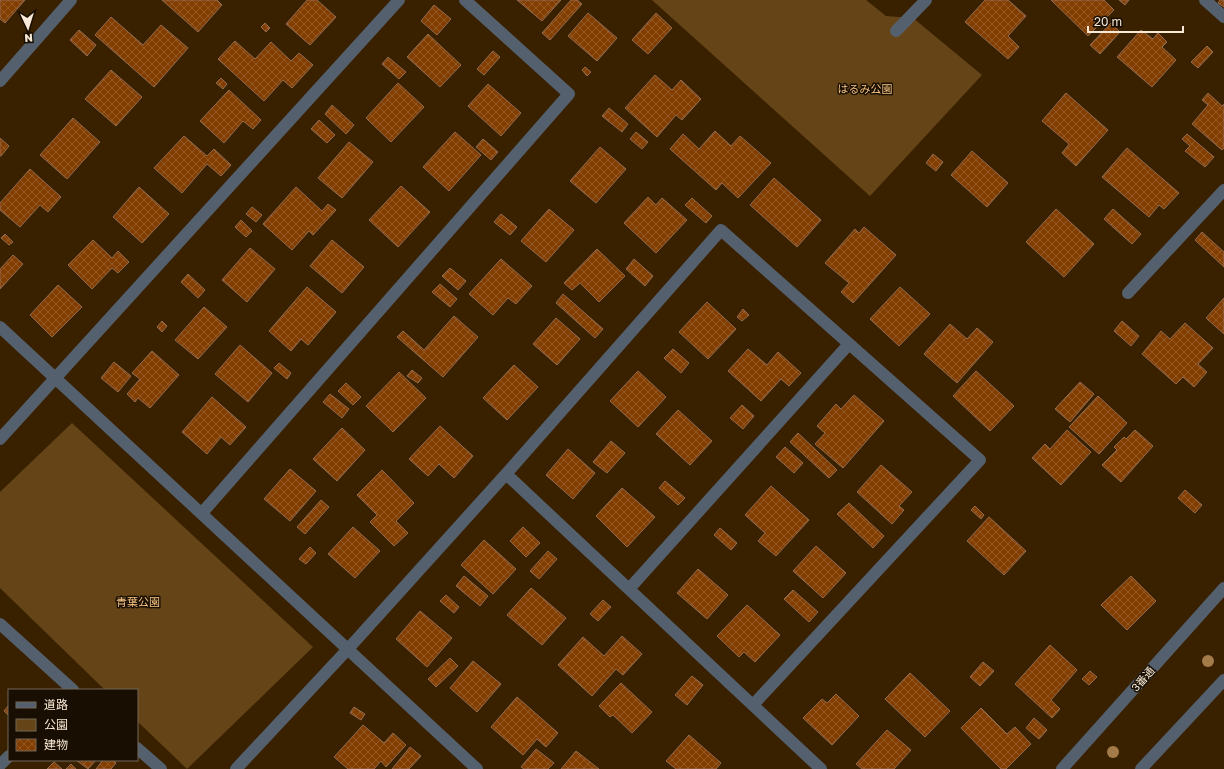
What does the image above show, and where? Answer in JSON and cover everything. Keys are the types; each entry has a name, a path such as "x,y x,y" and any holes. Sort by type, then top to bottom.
{"street":[{"path":"0,81 72,0"},
{"path":"0,439 399,0"},
{"path":"202,513 569,94 465,0"},
{"path":"896,31 926,0"},
{"path":"1205,0 1224,17"},
{"path":"1128,293 1224,190"},
{"path":"236,769 348,649 506,474 721,230 980,460 753,705"},
{"path":"0,326 477,769"},
{"path":"629,589 849,344"},
{"path":"506,474 821,769"},
{"name":"3番通","path":"1062,769 1224,588"},
{"path":"0,624 72,689"},
{"path":"1141,769 1224,680"},
{"path":"138,749 161,769"},
{"path":"0,765 8,757"}],"green space":[{"name":"はるみ公園","path":"652,0 866,0 886,16 913,18 982,75 870,196"},
{"name":"青葉公園","path":"72,423 313,647 187,769 138,722 138,689 104,689 0,588 0,492"}],"building":[{"path":"0,0 25,0 5,23 0,19"},
{"path":"162,0 217,0 222,5 198,32"},
{"path":"307,0 317,0 336,17 310,45 286,24"},
{"path":"517,0 561,0 542,21"},
{"path":"571,0 577,0 582,4 550,40 542,33"},
{"path":"985,0 1008,0 1026,16 1008,36 1019,47 1008,59 965,22"},
{"path":"1051,0 1104,0 1114,10 1088,36"},
{"path":"1119,0 1129,0 1125,5"},
{"path":"1220,0 1224,0 1224,7 1218,3"},
{"path":"434,5 451,19 437,35 421,21"},
{"path":"588,13 617,38 597,61 568,36"},
{"path":"656,13 672,28 648,54 632,40"},
{"path":"111,17 143,45 161,25 188,48 154,87 95,35"},
{"path":"265,23 270,28 266,32 261,27"},
{"path":"1111,23 1120,32 1100,54 1090,45"},
{"path":"79,30 96,45 87,56 70,40"},
{"path":"1141,30 1153,39 1158,33 1167,42 1162,47 1176,60 1152,87 1117,57"},
{"path":"428,34 461,65 440,87 407,57"},
{"path":"235,41 255,59 271,42 291,61 299,53 313,65 292,88 283,80 264,101 218,59"},
{"path":"1207,46 1213,52 1198,68 1191,62"},
{"path":"493,51 500,57 484,75 477,69"},
{"path":"388,57 406,72 399,79 382,64"},
{"path":"585,67 591,72 587,76 582,70"},
{"path":"111,70 142,97 116,126 85,99"},
{"path":"655,75 672,90 681,80 701,99 682,120 676,115 657,137 625,108"},
{"path":"221,78 227,84 223,89 216,83"},
{"path":"398,83 424,107 391,142 366,118"},
{"path":"488,84 521,113 501,136 468,106"},
{"path":"229,90 261,120 253,129 243,121 224,143 200,121"},
{"path":"1066,93 1108,130 1076,166 1062,153 1069,144 1042,121"},
{"path":"1208,93 1222,106 1224,104 1224,148 1222,150 1192,124 1208,105 1202,100"},
{"path":"332,105 354,125 346,134 325,114"},
{"path":"609,108 628,124 622,132 602,116"},
{"path":"73,118 100,142 67,179 40,155"},
{"path":"319,120 335,135 327,143 311,129"},
{"path":"715,131 731,146 740,136 771,163 738,198 722,183 716,190 670,149 683,134 699,149"},
{"path":"455,132 481,155 449,191 423,167"},
{"path":"636,132 648,142 642,149 630,139"},
{"path":"1187,134 1214,157 1205,167 1185,151 1190,146 1182,139"},
{"path":"184,136 207,156 214,149 231,165 221,176 207,164 182,193 154,168"},
{"path":"0,138 9,146 1,156 0,156"},
{"path":"483,139 498,152 491,160 476,147"},
{"path":"349,142 373,162 342,198 318,178"},
{"path":"600,147 626,169 596,203 570,181"},
{"path":"1127,148 1179,193 1164,209 1159,205 1149,217 1102,177"},
{"path":"972,151 1008,183 987,207 951,175"},
{"path":"933,154 943,162 936,171 926,163"},
{"path":"30,169 61,197 48,212 40,205 20,227 0,210 0,203"},
{"path":"774,178 821,220 797,247 750,205"},
{"path":"401,186 430,212 398,247 369,220"},
{"path":"139,187 169,214 142,243 113,217"},
{"path":"296,187 322,211 328,204 336,210 313,235 309,231 292,250 263,224"},
{"path":"648,197 656,205 662,198 687,220 656,253 624,223"},
{"path":"692,198 712,216 706,223 685,205"},
{"path":"252,207 262,215 256,222 246,214"},
{"path":"549,209 574,230 546,262 521,241"},
{"path":"1056,209 1094,244 1064,277 1026,242"},
{"path":"1113,209 1141,234 1132,244 1104,219"},
{"path":"501,214 517,227 510,235 494,222"},
{"path":"241,220 252,231 246,237 235,227"},
{"path":"864,227 896,255 853,303 841,292 849,283 825,263 855,229 859,233"},
{"path":"1202,232 1224,252 1224,267 1195,240"},
{"path":"5,234 13,242 9,245 1,238"},
{"path":"93,240 112,258 118,251 129,262 118,273 112,268 92,289 68,265"},
{"path":"332,240 364,267 342,293 310,266"},
{"path":"250,248 275,269 247,302 222,280"},
{"path":"597,249 625,276 599,302 580,283 572,290 564,283"},
{"path":"13,255 23,264 0,289 0,269"},
{"path":"501,259 532,286 516,304 508,298 493,315 469,294"},
{"path":"634,259 653,276 645,286 626,269"},
{"path":"450,268 466,281 458,290 442,276"},
{"path":"188,274 205,290 198,298 181,282"},
{"path":"440,284 457,299 450,307 432,292"},
{"path":"58,285 82,307 52,337 30,315"},
{"path":"307,287 336,312 308,345 301,339 291,351 269,331"},
{"path":"900,287 930,314 899,346 870,319"},
{"path":"563,294 603,329 595,338 556,303"},
{"path":"1224,298 1224,334 1206,318"},
{"path":"707,302 736,329 708,359 679,332"},
{"path":"204,307 227,327 198,359 175,340"},
{"path":"743,309 749,315 742,321 737,317"},
{"path":"454,316 478,337 443,377 397,337 403,331 424,350"},
{"path":"556,318 580,339 557,365 533,344"},
{"path":"162,321 167,326 162,332 157,327"},
{"path":"1122,321 1139,336 1131,346 1114,331"},
{"path":"1185,323 1213,348 1198,364 1207,372 1194,387 1183,377 1176,384 1142,354 1161,331 1170,339"},
{"path":"950,324 967,339 977,328 993,342 957,383 924,354"},
{"path":"240,345 272,373 248,402 215,374"},
{"path":"673,349 689,363 681,373 664,358"},
{"path":"748,349 767,365 778,352 801,373 789,386 781,379 761,401 728,371"},
{"path":"152,351 179,375 150,408 138,398 135,402 127,394 140,379 132,373"},
{"path":"114,362 131,376 118,392 101,378"},
{"path":"279,363 291,373 287,379 274,368"},
{"path":"514,365 538,387 507,420 483,398"},
{"path":"412,370 422,378 418,383 407,376"},
{"path":"638,371 666,397 638,427 610,401"},
{"path":"976,371 1014,406 990,431 953,396"},
{"path":"399,372 426,398 393,432 366,406"},
{"path":"1080,382 1094,394 1070,422 1055,409"},
{"path":"346,383 361,397 353,405 338,391"},
{"path":"330,394 349,409 342,418 323,402"},
{"path":"854,395 884,421 843,468 815,444 825,433 817,426 836,404 841,409"},
{"path":"1098,396 1127,423 1099,454 1069,427"},
{"path":"212,397 246,427 230,445 221,437 207,454 182,432"},
{"path":"742,405 754,416 743,429 730,418"},
{"path":"678,410 712,441 690,465 656,434"},
{"path":"440,426 473,456 454,478 439,464 428,476 409,459"},
{"path":"342,428 365,450 337,481 313,459"},
{"path":"1067,430 1091,452 1061,485 1032,458 1045,444 1050,449"},
{"path":"1135,430 1153,446 1121,482 1102,465 1117,450 1114,447 1124,437 1126,439"},
{"path":"798,433 837,470 829,478 790,442"},
{"path":"611,441 625,453 607,473 593,462"},
{"path":"785,447 803,463 794,473 776,457"},
{"path":"568,449 595,473 573,499 546,475"},
{"path":"881,465 912,492 899,506 904,510 892,524 857,492"},
{"path":"290,469 316,491 290,521 264,499"},
{"path":"382,470 414,503 396,521 408,533 394,546 370,522 377,515 357,495"},
{"path":"665,481 685,498 678,505 659,488"},
{"path":"771,486 809,520 776,556 758,541 765,533 745,515"},
{"path":"622,488 655,517 627,547 596,516"},
{"path":"1185,490 1202,505 1195,513 1178,498"},
{"path":"321,500 329,507 305,534 297,527"},
{"path":"849,503 884,536 873,548 837,514"},
{"path":"975,506 984,515 981,519 971,510"},
{"path":"989,517 1026,551 1004,575 967,541"},
{"path":"353,527 380,551 355,578 328,554"},
{"path":"523,527 540,543 526,557 510,541"},
{"path":"720,528 737,543 731,550 714,535"},
{"path":"484,540 516,569 493,594 461,565"},
{"path":"816,546 846,573 823,598 793,571"},
{"path":"310,547 316,553 306,564 299,559"},
{"path":"548,551 557,559 539,579 530,571"},
{"path":"698,569 728,595 707,619 677,593"},
{"path":"464,576 488,596 480,606 456,586"},
{"path":"1131,576 1156,601 1127,630 1101,605"},
{"path":"531,588 566,618 542,645 507,615"},
{"path":"793,590 818,612 809,622 784,599"},
{"path":"446,595 459,607 454,613 440,601"},
{"path":"603,600 611,607 598,621 590,614"},
{"path":"747,605 780,635 755,662 744,652 739,657 717,636"},
{"path":"420,611 452,638 427,667 396,639"},
{"path":"622,636 642,654 623,675 616,669 592,696 558,665 583,637 604,656"},
{"path":"1050,645 1077,670 1051,700 1060,709 1052,718 1015,684"},
{"path":"450,658 458,666 436,687 428,679"},
{"path":"473,661 501,684 477,712 450,688"},
{"path":"983,662 994,671 980,686 970,677"},
{"path":"1090,671 1097,677 1089,685 1082,679"},
{"path":"910,673 950,711 925,737 885,699"},
{"path":"692,676 703,685 687,705 675,695"},
{"path":"621,683 652,712 632,733 613,715 610,717 599,706"},
{"path":"836,694 859,716 832,745 803,718 822,699 827,703"},
{"path":"517,697 558,733 546,747 537,739 523,755 491,727"},
{"path":"8,706 8,715 4,711"},
{"path":"354,707 365,714 361,720 350,713"},
{"path":"981,708 1007,734 1015,727 1031,744 1006,769 1001,769 961,728"},
{"path":"1034,718 1047,730 1039,739 1026,728"},
{"path":"363,725 384,743 393,733 406,745 386,767 381,761 374,769 348,769 334,757"},
{"path":"887,730 911,750 894,769 862,769 856,764"},
{"path":"689,735 721,763 716,769 676,769 666,761"},
{"path":"410,747 421,756 409,769 392,769"},
{"path":"536,749 554,763 548,769 524,769 521,767"},
{"path":"576,751 599,769 561,769"},
{"path":"77,761 95,761 88,769"},
{"path":"102,761 114,761 116,763 111,769 96,769"},
{"path":"54,762 62,769 47,769"},
{"path":"71,764 76,769 66,769"}]}
